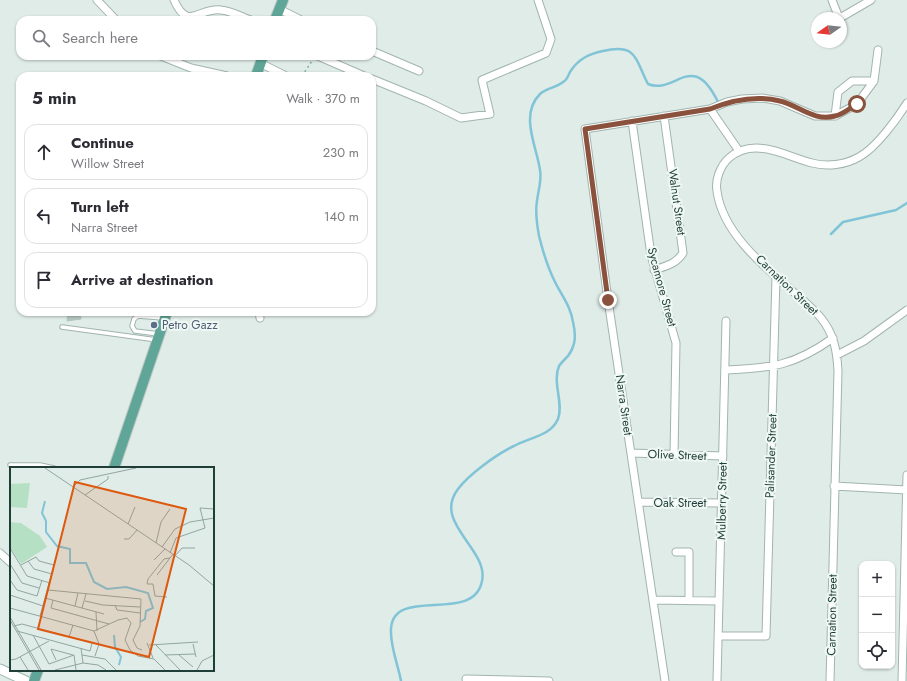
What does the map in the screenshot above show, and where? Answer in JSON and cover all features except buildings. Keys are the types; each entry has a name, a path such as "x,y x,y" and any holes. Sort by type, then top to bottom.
{"main road":[{"path":"277,16 281,5"},
{"path":"258,72 262,60"},
{"path":"114,467 165,316"},
{"path":"34,681 38,671"}],"street":[{"path":"97,0 112,16"},
{"path":"174,0 182,14 186,16"},
{"path":"376,81 426,101 461,118 490,114 482,80 546,53 551,39 538,0"},
{"path":"832,0 837,12"},
{"path":"847,14 870,0"},
{"path":"281,5 296,16"},
{"path":"198,16 214,10 221,10 239,16"},
{"path":"632,121 710,109 727,102 742,99 762,98 780,101 815,116 835,116 857,104 874,81 878,50"},
{"path":"376,52 419,71"},
{"path":"171,60 191,68 209,72"},
{"path":"262,60 280,72"},
{"path":"326,60 355,72"},
{"path":"835,116 838,92 852,81 874,81"},
{"path":"710,109 739,151 761,148 774,150 813,163 830,165 846,163 860,157 874,144 907,103"},
{"name":"Walnut Street","path":"654,270 672,264 678,260 683,253 664,116"},
{"name":"Narra Street","path":"632,121 585,129 665,681"},
{"name":"Sycamore Street","path":"632,121 654,270 676,343 674,455"},
{"name":"Carnation Street","path":"739,151 728,159 718,173 716,185 718,202 726,221 736,235 776,277 817,313 833,338 837,355 838,371 830,681"},
{"name":"Palisander Street","path":"718,636 766,636 776,277"},
{"path":"837,355 864,341 907,310"},
{"name":"Mulberry Street","path":"717,681 726,321"},
{"path":"725,370 774,367 803,357 833,338"},
{"name":"Olive Street","path":"631,453 723,456"},
{"path":"902,681 907,474"},
{"path":"834,486 907,490"},
{"name":"Oak Street","path":"638,502 722,503"},
{"path":"676,552 689,552 689,601"},
{"path":"0,553 10,562"},
{"path":"653,600 719,601"},
{"path":"0,669 26,681"},
{"path":"466,679 549,681"}],"lane":[{"path":"140,316 134,319 133,330 159,337"},
{"path":"62,327 159,337"},
{"path":"10,465 40,465 49,467"}],"path":[{"path":"305,72 314,60"}],"waterway":[{"path":"401,681 391,636 391,629 395,616 405,609 465,601 476,594 482,581 482,569 478,558 456,525 452,513 452,501 458,489 484,465 520,443 550,430 558,419 560,406 557,373 559,366 573,348 575,331 570,311 550,271 539,236 536,210 540,174 530,121 534,102 542,92 557,86 564,81 573,67 584,58 598,52 614,49 623,49 629,51 633,55 637,60 648,84 658,86 684,77 692,76 700,78 709,86 718,102"},
{"path":"831,234 843,222 896,210 907,203"}],"place":[{"name":"Petro Gazz","path":"154,325"}],"route":[{"path":"608,300 585,129 710,109 727,102 742,99 762,98 780,101 815,116 835,116 857,104"}]}
